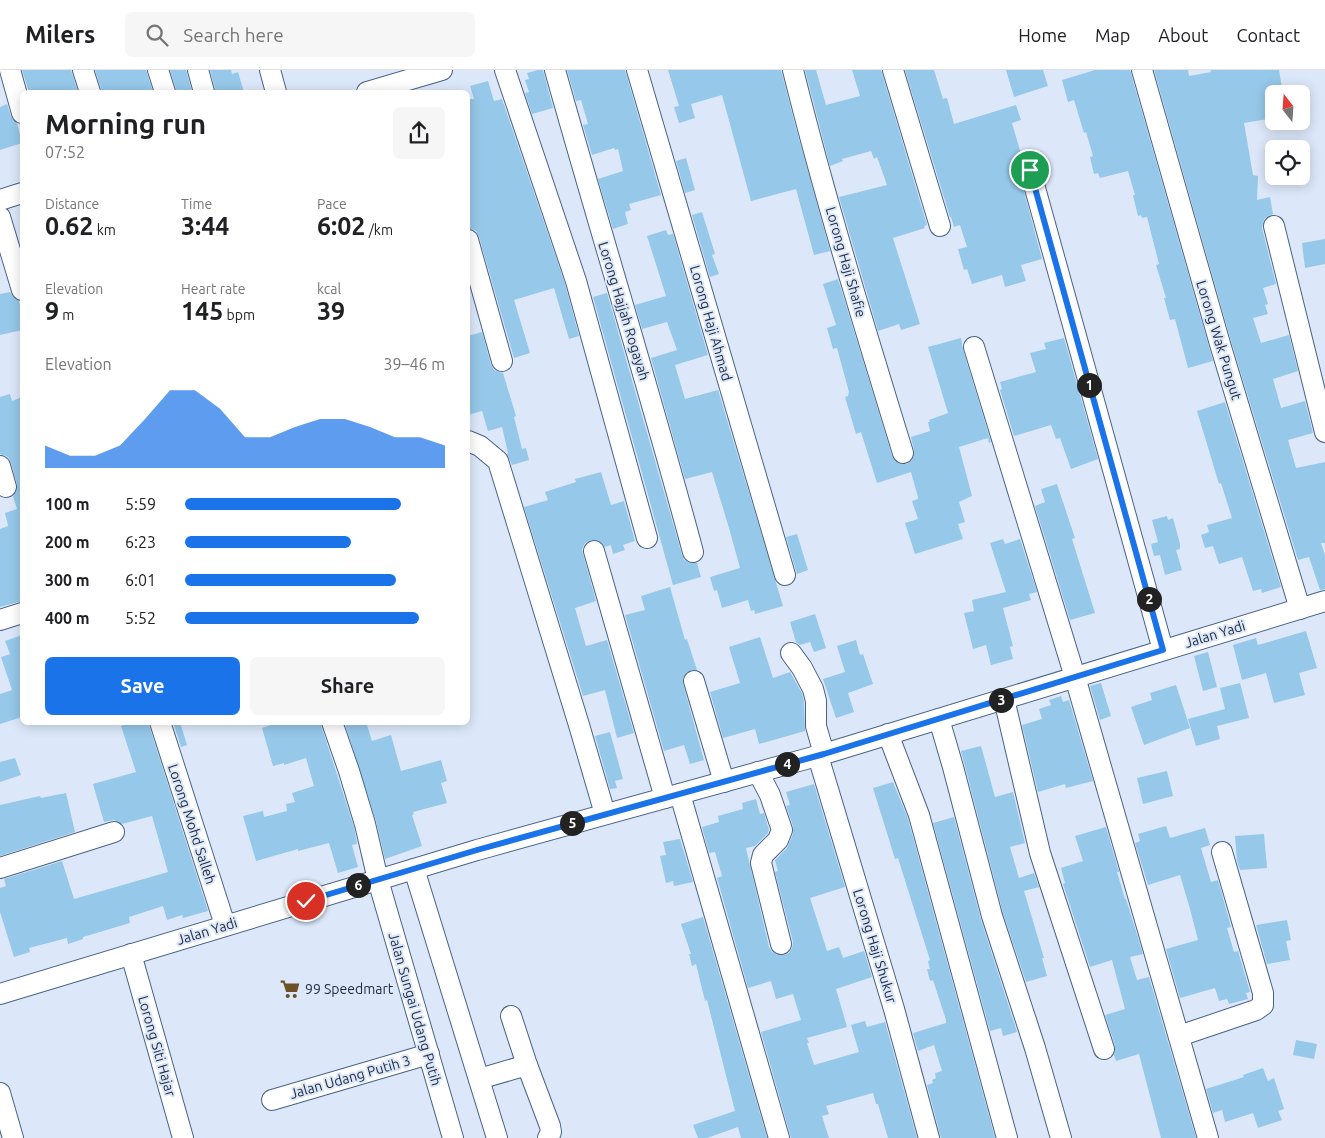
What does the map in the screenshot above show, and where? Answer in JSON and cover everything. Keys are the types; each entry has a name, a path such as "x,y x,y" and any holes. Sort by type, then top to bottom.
{"street":[{"path":"10,70 20,106"},
{"path":"83,70 89,90"},
{"path":"158,70 163,90"},
{"path":"198,70 203,90"},
{"path":"270,70 275,90"},
{"path":"376,83 423,84 442,70"},
{"path":"505,70 576,281 647,538"},
{"name":"Lorong Hajjah Rogayah","path":"555,70 592,204 666,449 693,552"},
{"name":"Lorong Haji Ahmad","path":"637,70 785,575"},
{"name":"Lorong Haji Shafie","path":"793,70 810,140 903,452"},
{"path":"893,70 940,226"},
{"name":"Lorong Wak Pungut","path":"1142,70 1220,344 1300,608"},
{"path":"1030,170 1163,650"},
{"path":"0,200 20,194"},
{"path":"0,217 20,283"},
{"path":"1274,226 1325,432"},
{"path":"470,247 502,360"},
{"path":"974,347 1075,677 1208,1138"},
{"path":"470,442 480,446 498,461 579,725 604,814"},
{"path":"0,466 6,487"},
{"path":"594,551 779,1138"},
{"name":"Jalan Yadi","path":"0,994 477,850 821,755 1325,601"},
{"path":"0,620 20,614"},
{"name":"Lorong Haji Shukur","path":"791,653 802,668 813,689 816,701 816,726 821,755 929,1138"},
{"path":"694,681 724,782"},
{"path":"1004,699 1040,853 1104,1049"},
{"path":"939,719 992,916 1035,1048 1061,1138"},
{"name":"Lorong Mohd Salleh","path":"161,725 225,926"},
{"name":"Jalan Sungai Udang Putih","path":"333,725 355,789 378,880 453,1138"},
{"path":"888,734 919,815 1007,1138"},
{"path":"758,772 782,826 780,837 763,854 762,863 781,944"},
{"path":"0,868 114,832"},
{"path":"1179,1036 1256,1010 1262,1005 1264,993 1222,852"},
{"path":"414,869 451,983 497,1138"},
{"name":"Lorong Siti Hajar","path":"131,954 183,1138"},
{"path":"511,1016 550,1126 551,1132 548,1138"},
{"name":"Jalan Udang Putih 3","path":"272,1100 429,1054"},
{"path":"479,1079 527,1065"},
{"path":"0,1094 13,1138"}],"building":[{"path":"22,70 71,70 77,90 28,90"},
{"path":"95,70 146,70 152,90 101,90"},
{"path":"170,70 186,70 191,90 176,90"},
{"path":"210,70 231,70 232,74 238,72 243,90 215,90"},
{"path":"543,70 553,108 532,114 525,93 529,92 525,80 529,79 527,73"},
{"path":"567,70 625,70 661,195 629,204 631,210 625,212 628,224 613,229 598,179 623,171 618,149 615,150 614,148 592,155 583,125 588,124 581,100 576,101"},
{"path":"668,70 781,70 830,251 814,255 796,189 751,201 722,95 691,104 695,118 679,123 674,107 679,106"},
{"path":"805,70 816,70 826,105 860,96 852,70 881,70 927,225 924,226 925,228 893,238 920,324 901,330 899,324 878,331 839,197 887,185 877,157 874,159 871,151 842,159 843,161 830,166"},
{"path":"905,70 934,70 943,99 947,98 954,124 1016,105 1021,120 1012,123 1023,161 1019,167 1019,173 1042,259 1021,265 1026,281 1005,287 1002,275 972,284 967,269 964,270 958,249 967,247 960,225 954,227 950,217"},
{"path":"1006,70 1043,70 1048,86 1014,97"},
{"path":"1095,70 1130,70 1213,361 1188,368 1175,319 1170,320 1164,298 1166,298 1156,265 1159,264 1147,217 1142,218 1141,215 1138,216 1133,195 1135,195 1128,171 1100,178 1098,173 1094,174 1090,157 1093,156 1086,132 1084,133 1074,100 1068,102 1062,80"},
{"path":"1154,70 1188,70 1189,76 1211,72 1210,70 1279,70 1282,85 1265,85 1265,120 1244,123 1253,175 1258,176 1257,200 1270,197 1273,214 1265,218 1262,228 1276,284 1263,288 1268,304 1265,305 1268,314 1253,318 1261,343 1289,335 1298,371 1273,379 1281,408 1305,401 1313,433 1288,440 1296,468 1325,462 1325,543 1321,543 1325,555 1325,589 1320,590 1309,557 1298,560 1231,341"},
{"path":"488,81 494,101 502,99 565,284 579,336 569,339 554,288 514,300 530,353 514,358 479,237 476,231 470,229 470,99 474,99 470,86"},
{"path":"7,104 11,117 17,123 20,144 0,150 0,107"},
{"path":"686,158 695,190 685,193 676,161"},
{"path":"702,212 715,254 712,255 719,274 710,277 692,215"},
{"path":"666,230 668,235 673,234 708,355 675,365 685,399 718,390 783,606 755,614 754,610 751,611 748,600 722,608 717,590 714,591 710,577 740,568 729,528 712,472 685,479 651,358 677,350 667,322 642,329 635,305 666,296 647,236"},
{"path":"1325,239 1325,264 1305,268 1302,243"},
{"path":"838,279 892,456 900,464 907,464 914,456 911,437 930,431 929,420 948,413 928,347 961,338 991,442 989,443 988,438 959,447 972,496 959,502 965,522 958,524 963,539 915,554 905,523 918,519 912,501 918,499 918,497 911,472 877,483 861,432 856,434 845,397 848,396 849,392 837,348 833,349 827,328 836,325 823,284"},
{"path":"10,292 19,301 20,330 0,335 0,294"},
{"path":"607,293 682,555 684,560 690,563 697,563 701,577 673,585 593,297"},
{"path":"482,332 491,365 494,370 503,373 516,416 514,417 522,449 526,448 529,460 512,465 507,454 502,427 488,431 482,411 470,414 470,335"},
{"path":"1064,338 1098,459 1071,469 1060,438 1056,439 1051,425 1014,436 1000,390 1002,389 1000,382 1036,372 1030,353 1046,349 1044,343"},
{"path":"10,394 12,401 20,398 20,602 0,607 0,529 8,526 5,513 17,509 13,496 17,490 17,484 8,457 0,454 0,397"},
{"path":"1225,402 1281,587 1262,593 1261,589 1253,591 1242,557 1219,564 1213,546 1205,548 1201,535 1209,532 1207,525 1232,518 1221,483 1219,484 1197,411"},
{"path":"601,472 611,505 624,501 635,541 623,545 625,550 613,554 611,545 605,547 597,540 585,543 582,549 596,601 575,608 586,646 607,640 634,733 617,738 605,690 583,696 524,507 548,500 545,492 576,482 575,479"},
{"path":"1057,484 1075,538 1072,539 1095,613 1070,620 1035,506 1045,502 1041,489"},
{"path":"1167,516 1168,520 1173,518 1180,544 1180,549 1176,550 1182,570 1165,575 1160,555 1154,556 1151,544 1158,542 1152,520"},
{"path":"797,534 808,570 797,574 786,537"},
{"path":"1003,539 1005,544 1020,539 1037,592 1029,594 1031,600 1003,608 1013,646 1010,647 1013,659 991,665 986,645 973,649 964,613 974,611 972,600 1006,592 990,543"},
{"path":"670,587 685,640 687,639 697,670 691,670 686,673 683,678 683,684 704,760 690,764 684,745 664,751 625,615 645,610 641,596"},
{"path":"815,614 826,648 814,652 810,642 800,645 796,642 790,622"},
{"path":"1306,631 1317,668 1299,673 1305,695 1274,703 1266,673 1242,680 1233,645 1256,638 1258,645"},
{"path":"20,636 20,718 0,724 0,694 12,690 1,657 10,654 5,641"},
{"path":"760,637 773,678 790,672 802,693 805,731 759,744 755,729 723,738 710,692 740,683 729,647"},
{"path":"856,640 860,655 863,654 873,684 848,693 854,712 836,718 823,679 845,672 837,646"},
{"path":"1208,652 1217,687 1203,691 1194,656"},
{"path":"1101,683 1111,716 1100,720 1090,686"},
{"path":"1240,683 1249,718 1217,726 1220,739 1196,746 1188,719 1225,709 1220,688"},
{"path":"1176,685 1190,728 1144,745 1131,707 1152,700 1150,693"},
{"path":"1061,696 1063,702 1069,700 1093,781 1066,788 1065,784 1038,792 1022,725 1042,719 1039,709 1051,705 1049,700"},
{"path":"149,725 208,911 183,918 182,915 167,920 163,906 129,917 130,923 83,937 83,939 68,944 67,938 29,948 30,952 14,957 0,912 0,888 6,886 4,879 62,861 74,899 168,872 152,816 122,824 114,820 104,822 93,784 136,772 121,726"},
{"path":"174,725 181,725 187,745 181,747"},
{"path":"270,725 321,725 354,827 357,844 352,845 358,867 338,873 329,843 298,851 298,849 256,861 243,816 263,811 264,817 287,811 286,804 295,802 292,793 314,786 306,758 284,765 284,763 273,766 262,728"},
{"path":"345,725 367,725 372,741 391,735 401,771 441,760 447,781 441,783 447,803 413,812 414,814 412,815 422,846 385,859 376,821"},
{"path":"610,732 623,779 615,781 617,788 610,789 595,736"},
{"path":"981,746 995,797 1013,792 1025,843 1010,847 1019,878 1034,873 1039,887 1024,891 1044,958 1042,958 1047,976 1026,982 1003,913 961,751"},
{"path":"15,758 21,775 0,782 0,762"},
{"path":"1167,771 1173,796 1143,804 1137,778"},
{"path":"893,782 908,819 995,1138 941,1138 927,1085 933,1083 932,1080 936,1078 935,1073 942,1071 934,1045 918,1051 913,1033 946,1023 946,1020 933,980 930,981 927,969 930,969 928,961 930,960 898,858 895,859 873,788"},
{"path":"814,784 845,887 810,898 827,951 839,947 843,958 864,951 872,977 836,989 847,1027 807,1038 809,1043 807,1043 814,1065 859,1052 851,1025 865,1021 867,1027 885,1022 917,1138 888,1138 873,1093 826,1106 829,1114 822,1116 829,1138 791,1138 761,1032 801,1020 793,994 776,999 771,981 748,988 717,878 722,876 715,852 709,853 702,827 719,822 718,816 743,809 742,803 756,799 760,814 764,813 769,830 755,846 746,848 769,947 777,955 784,955 789,953 793,942 775,872 778,871 775,860 787,848 793,834 793,826 786,806 790,805 786,792"},
{"path":"66,793 75,832 0,856 0,805 40,796 41,798"},
{"path":"954,817 981,920 1017,1032 1003,1036 1001,1028 990,1031 933,823"},
{"path":"1166,826 1170,838 1205,828 1210,845 1201,848 1211,882 1218,880 1231,927 1227,928 1234,952 1238,951 1250,992 1246,993 1248,999 1229,1004 1227,999 1219,1001 1215,988 1180,998 1166,949 1198,940 1190,909 1180,875 1148,885 1135,843 1140,841 1138,834"},
{"path":"1106,827 1119,872 1117,872 1143,954 1130,957 1137,980 1149,977 1196,1138 1161,1138 1139,1054 1116,1061 1114,1055 1115,1045 1105,1015 1125,1009 1112,960 1090,967 1063,884 1065,883 1061,868 1083,861 1075,836"},
{"path":"1264,834 1267,868 1240,870 1237,861 1235,836"},
{"path":"680,839 693,882 674,886 673,881 666,883 660,856 666,855 663,842"},
{"path":"703,917 767,1138 741,1138 738,1127 707,1138 698,1138 693,1125 735,1111 707,1000 705,1001 696,964 692,966 689,954 691,954 681,924"},
{"path":"1287,920 1291,940 1286,941 1290,960 1267,964 1256,925"},
{"path":"1296,1040 1317,1044 1314,1059 1293,1055"},
{"path":"1263,1068 1268,1081 1274,1078 1284,1109 1278,1111 1282,1120 1258,1128 1253,1113 1225,1122 1222,1110 1213,1113 1206,1089 1244,1077 1243,1075"}],"place":[{"name":"99 Speedmart","path":"290,989"}],"route":[{"path":"306,901 477,850 824,754 1163,650 1030,170"}]}
